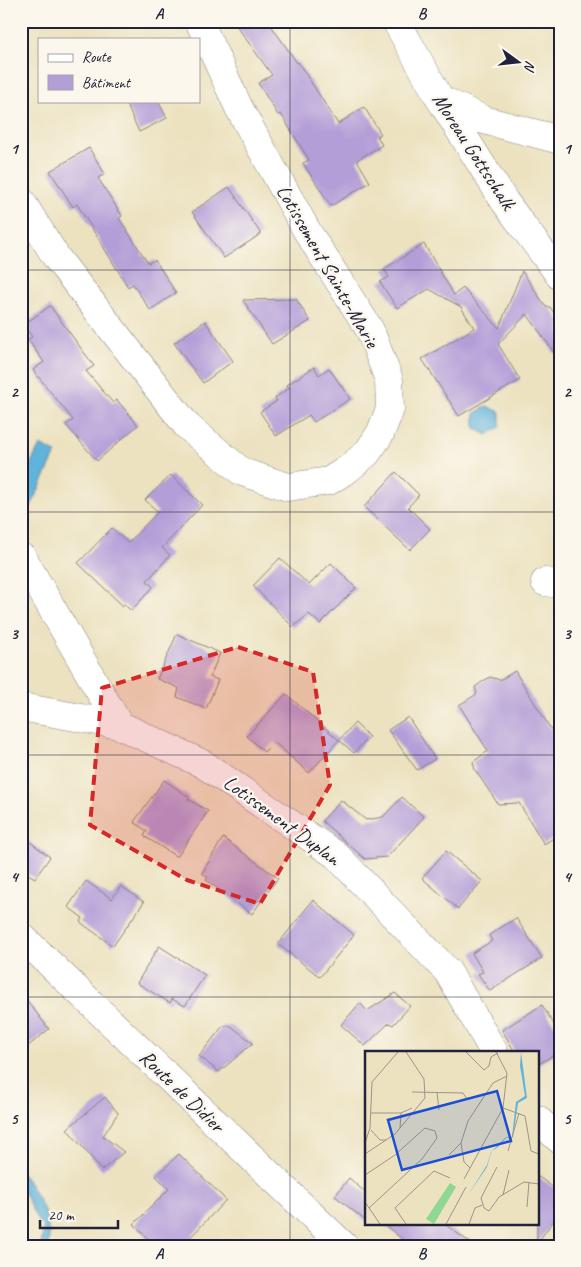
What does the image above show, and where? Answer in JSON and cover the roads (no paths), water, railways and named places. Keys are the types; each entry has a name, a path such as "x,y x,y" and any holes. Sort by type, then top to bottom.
{"street":[{"name":"Lotissement Sainte-Marie","path":"21,201 56,258 187,426 242,472 288,487 328,481 348,469 367,453 380,434 390,409 389,380 370,330 307,231 252,132 199,21"},
{"name":"Moreau Gottschalk","path":"396,21 440,99 506,202 560,276"},
{"path":"440,99 484,120 560,140"},
{"path":"24,558 119,725"},
{"name":"Lotissement Duplan","path":"21,707 119,725 203,764 336,856 448,972 493,1051"},
{"name":"Route de Didier","path":"21,936 344,1246"},
{"path":"538,1121 560,1140"}],"water":[{"path":"487,406 500,412 500,427 487,435 475,428 475,413"},
{"path":"40,445 56,453 31,506 21,502 21,483"},
{"path":"21,1171 46,1216 49,1235 48,1246 41,1246 44,1226 39,1223 21,1187"}]}
